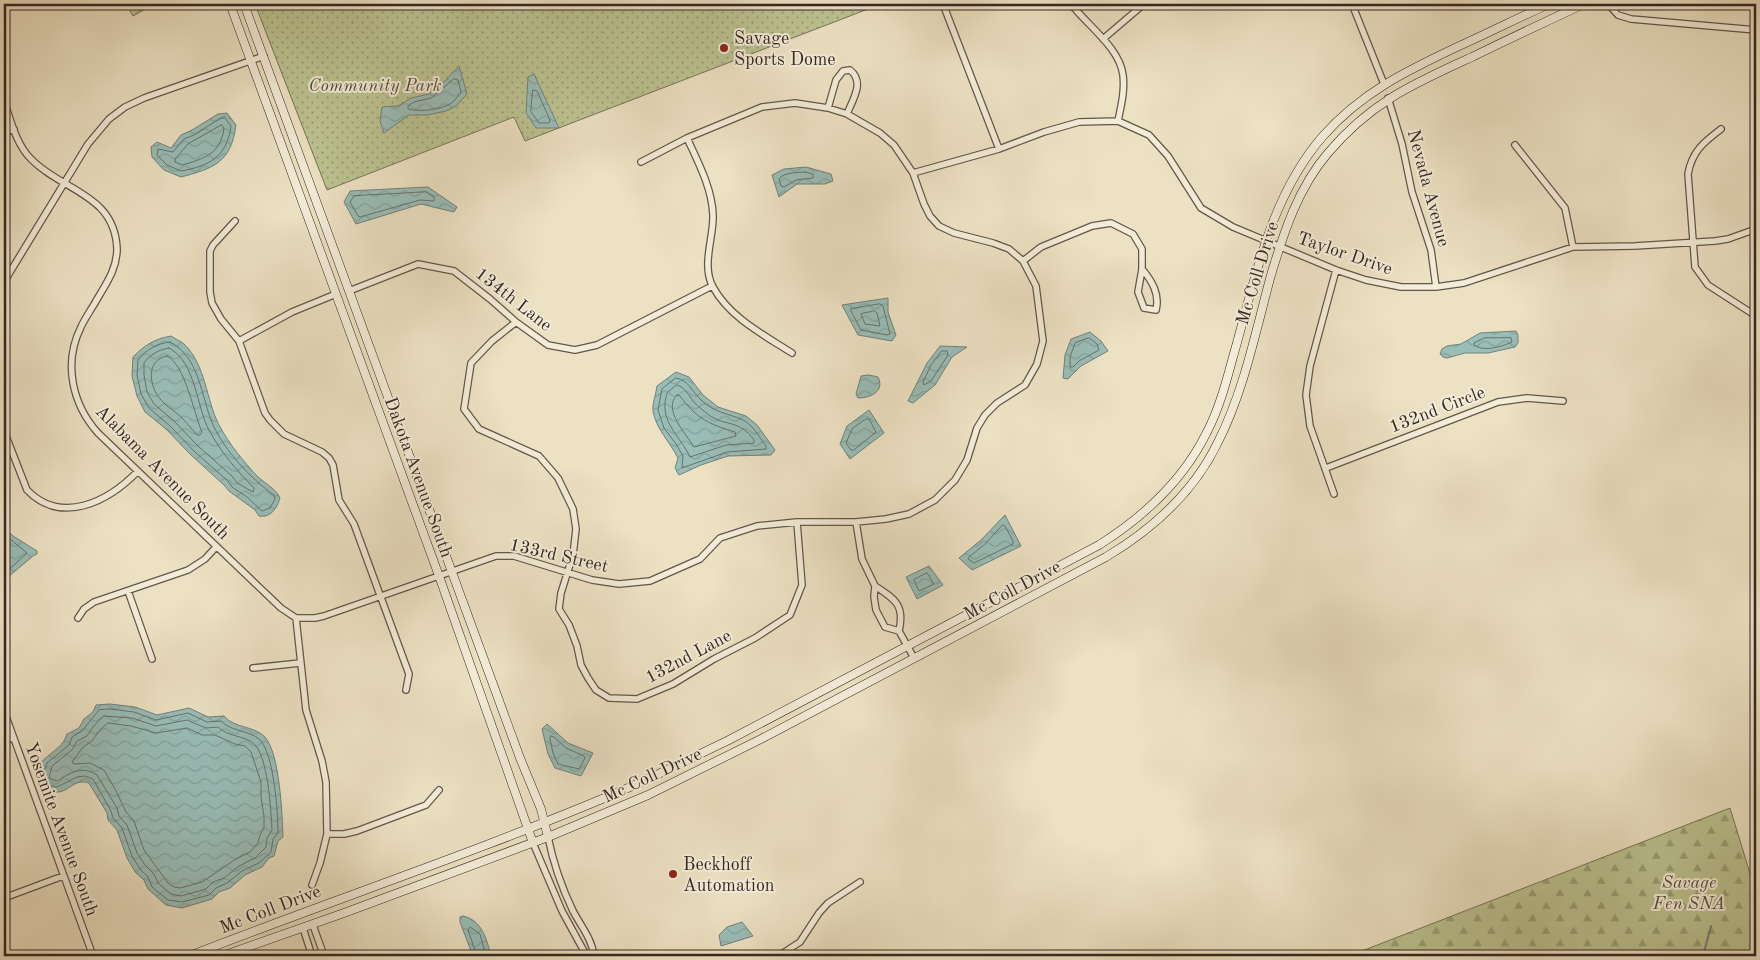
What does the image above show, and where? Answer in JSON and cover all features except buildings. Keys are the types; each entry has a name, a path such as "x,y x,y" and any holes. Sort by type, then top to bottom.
{"main road":[{"name":"Dakota Avenue South","path":"230,4 439,576 533,843"},
{"name":"Dakota Avenue South","path":"244,4 520,758 541,809 548,837"},
{"name":"Mc Coll Drive","path":"189,956 614,794 727,741 1099,544 1139,518 1171,487 1190,462 1213,420 1223,392 1266,241 1281,201 1309,153 1346,113 1384,84 1424,62 1549,4"},
{"name":"Mc Coll Drive","path":"222,956 533,843 676,782 1113,553 1148,529 1181,497 1210,457 1231,412 1280,247 1297,202 1307,182 1326,154 1365,114 1388,98 1416,82 1584,4"}],"street":[{"path":"943,4 999,149"},
{"path":"1071,4 1104,39 1118,59 1123,74 1123,92 1118,121"},
{"path":"1104,39 1144,4"},
{"path":"1352,4 1384,84"},
{"path":"1608,4 1618,15 1631,19 1756,30"},
{"path":"4,282 95,134 108,119 125,107 144,98 264,56"},
{"path":"828,108 836,80 843,72 850,70 856,75 859,84 847,114"},
{"name":"Nevada Avenue","path":"1388,98 1402,144 1412,192 1431,250 1436,287"},
{"name":"Alabama Avenue South","path":"4,101 19,142 31,159 93,200 101,207 112,226 117,248 114,270 80,328 71,366 74,390 78,403 91,424 138,471 281,608 296,618"},
{"path":"641,162 687,138 762,107 796,104 828,108 847,114 880,133 894,145 913,173 930,216 939,226 954,234 994,243 1009,249 1023,261 1041,247 1092,226 1111,223 1133,234 1142,249 1142,269 1138,292 1144,308 1156,310 1159,300 1149,278 1142,269"},
{"name":"Taylor Drive","path":"913,173 999,149 1044,132 1079,122 1118,121 1149,135 1168,156 1201,208 1233,227 1336,270 1382,284 1417,288 1464,283 1573,247 1728,239 1756,229"},
{"path":"4,133 14,129"},
{"path":"1721,129 1702,144 1690,165 1688,174 1695,267 1708,285 1756,316"},
{"path":"687,138 708,188 713,215 708,256 712,286 725,303 743,321 792,353"},
{"path":"1515,145 1565,208 1573,247"},
{"path":"235,221 213,245 210,251 210,292 216,312 239,341 261,404 270,420 284,434 322,452 334,465 339,500 354,524 409,674 406,690"},
{"name":"133rd Street","path":"296,618 315,618 496,556 514,556 592,580 619,584 650,581 700,559 720,538 756,526 797,522 856,522 886,519 909,514 935,500 955,480 967,460 977,428 985,415 997,403 1025,385 1037,364 1043,341 1036,286 1023,261"},
{"name":"134th Lane","path":"349,291 418,264 454,271 516,322 548,345 575,350 597,345 712,286"},
{"path":"1334,494 1310,426 1306,395 1310,366 1336,270"},
{"path":"239,341 292,312 336,294"},
{"name":"132nd Lane","path":"516,322 492,341 471,363 464,409 479,429 539,456 558,478 573,509 576,529 573,555 561,593 559,609 569,625 581,665 596,690 609,698 637,699 673,684 754,638 790,615 802,585 797,522"},
{"name":"132nd Circle","path":"1326,468 1498,402 1527,398 1563,400"},
{"path":"4,431 27,490 34,498 54,507 73,508 106,497 126,484 138,471"},
{"path":"856,522 862,559 875,586 893,598 902,616 899,631 914,658"},
{"path":"78,618 84,609 94,602 188,570 205,559 216,547"},
{"path":"875,586 876,610 885,627 899,631"},
{"path":"128,591 152,659"},
{"path":"296,618 306,710 325,770 327,834 312,885"},
{"path":"253,668 300,662"},
{"name":"Yosemite Avenue South","path":"4,711 93,956"},
{"path":"4,741 13,738"},
{"path":"327,834 344,834 357,831 426,805 439,790"},
{"name":"Dakota Avenue South","path":"548,837 564,889 574,912 587,934 594,956"},
{"name":"Dakota Avenue South","path":"533,843 562,911 585,953 589,956"},
{"path":"4,898 63,876"},
{"path":"774,956 784,953 800,942 828,903 860,882"},
{"path":"313,924 324,956"},
{"path":"303,928 312,956"}],"green space":[{"path":"126,4 154,4 133,16"},
{"name":"Community Park","path":"255,4 881,4 525,141 514,117 327,190"},
{"name":"Savage Fen SNA","path":"1730,808 1756,893 1756,956 1349,956"}],"water":[{"path":"1699,4 1756,4 1756,10 1727,8"},
{"path":"459,66 467,94 456,106 446,111 427,115 409,115 384,133 380,121 382,107 398,106 411,98 429,94"},
{"path":"534,74 559,128 536,128 526,113 528,77"},
{"path":"227,113 236,125 230,147 219,162 203,170 181,177 164,170 152,157 151,147 157,142 171,148 181,135 218,114"},
{"path":"806,167 831,174 833,181 825,184 797,184 779,197 772,175 784,169"},
{"path":"428,187 457,207 454,212 421,204 356,224 344,202 350,191"},
{"path":"888,298 888,312 896,335 892,341 858,335 842,305"},
{"path":"1516,331 1518,343 1515,347 1488,353 1465,353 1447,358 1440,354 1442,349 1447,346 1461,344 1480,333"},
{"path":"1090,332 1101,341 1108,351 1081,366 1068,379 1063,378 1065,355 1071,339"},
{"path":"171,336 184,344 197,362 215,415 227,439 258,477 273,489 280,498 275,509 270,514 259,516 255,510 229,491 166,429 145,412 137,396 132,376 133,357 150,343"},
{"path":"940,346 967,347 952,357 935,385 913,403 908,401 927,363"},
{"path":"676,372 689,377 703,395 718,407 746,416 757,425 775,450 771,455 728,456 679,475 675,468 678,458 657,424 653,408 657,386"},
{"path":"861,376 878,377 880,386 872,395 858,398 856,394"},
{"path":"869,410 884,433 850,459 840,444 847,426"},
{"path":"1005,515 1021,546 972,570 959,558 981,540"},
{"path":"4,527 13,536 37,551 37,554 8,577 4,585"},
{"path":"929,566 943,585 917,599 906,577"},
{"path":"110,704 135,707 157,715 189,708 208,717 224,716 233,723 255,730 265,737 274,757 281,800 283,837 278,841 274,856 269,858 262,867 245,875 230,888 219,892 212,899 182,908 166,905 148,889 144,880 136,873 127,858 117,830 108,820 107,813 89,783 76,783 58,792 41,790 38,770 41,763 64,742 67,734 79,728 84,719 93,712 96,705"},
{"path":"547,724 568,743 593,753 581,776 555,768 548,754 542,729"},
{"path":"463,916 479,926 491,956 473,956 460,922 460,917"},
{"path":"742,922 753,936 721,946 719,935 727,927"}],"waterway":[{"path":"1703,956 1711,926"}],"place":[{"name":"Savage Sports Dome","path":"724,48"},
{"name":"Beckhoff Automation","path":"673,874"}]}
